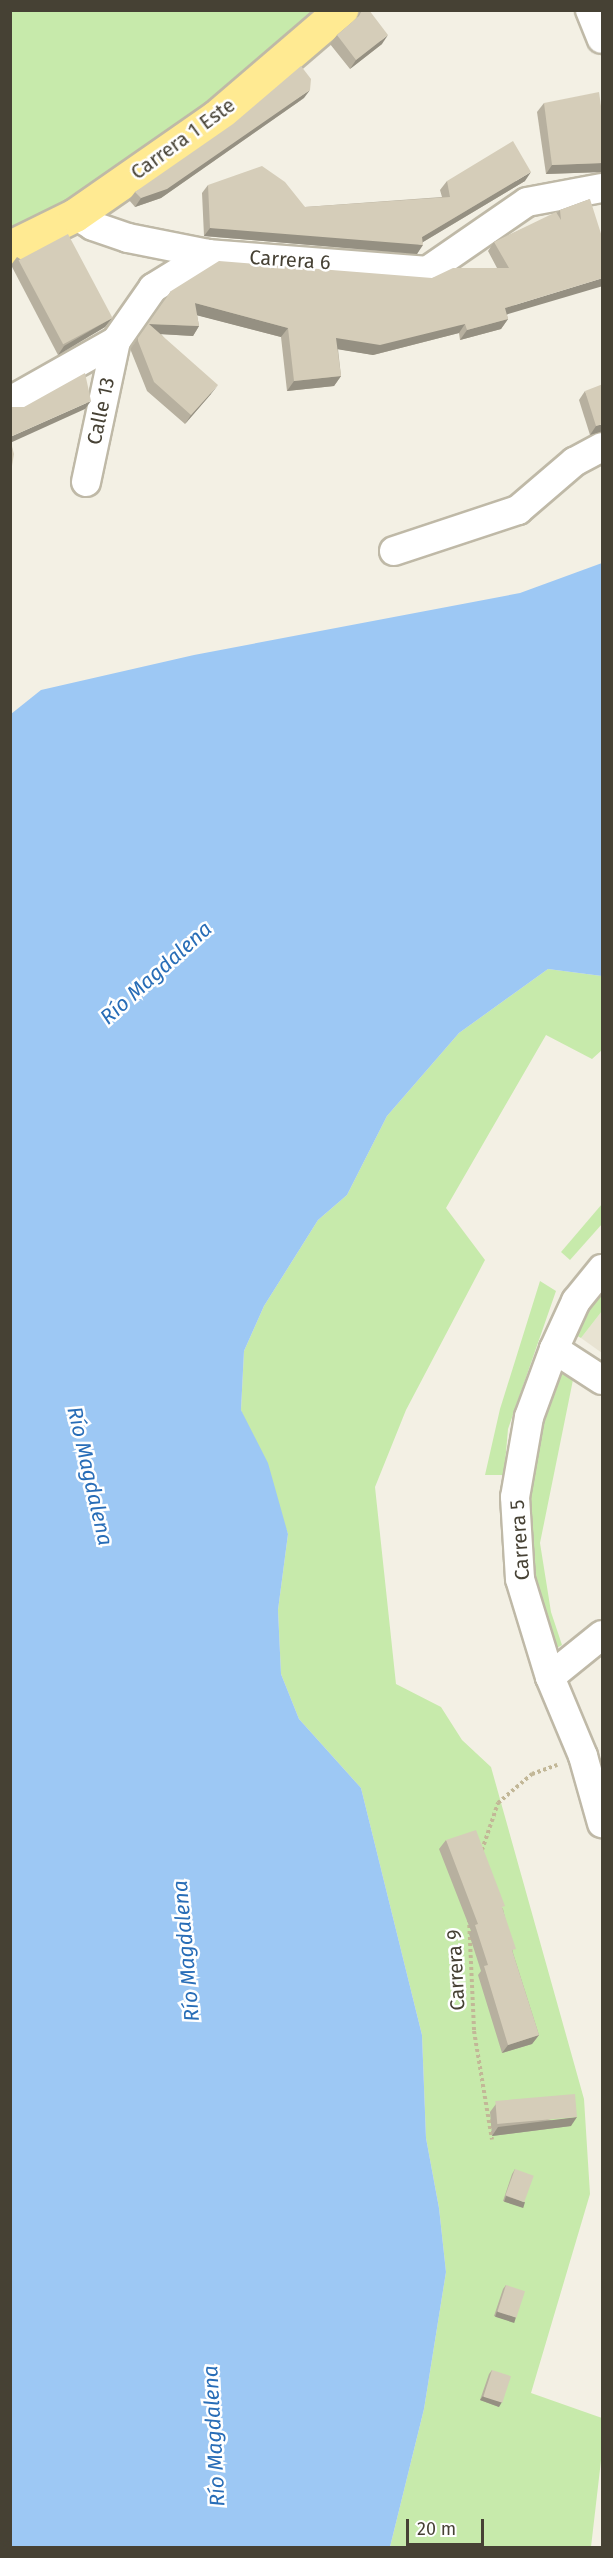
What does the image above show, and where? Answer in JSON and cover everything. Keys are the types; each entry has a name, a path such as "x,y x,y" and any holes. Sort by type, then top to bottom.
{"main road":[{"name":"Carrera 1 Este","path":"10,247 75,215 216,117 341,10"}],"street":[{"path":"590,10 603,39"},
{"name":"Carrera 6","path":"75,215 93,226 128,238 208,254 427,271 527,202 603,188"},
{"path":"11,398 116,340 153,288 208,254"},
{"name":"Calle 13","path":"86,482 116,340"},
{"path":"394,551 518,510 574,462 603,447"},
{"name":"Carrera 5","path":"602,1819 584,1756 550,1677 520,1579 515,1497 529,1417 554,1349 576,1301 603,1269"},
{"path":"554,1349 603,1380"},
{"path":"550,1677 603,1635"}],"path":[{"path":"480,1858 498,1803 532,1774 584,1756"},
{"name":"Carrera 9","path":"470,1913 474,2031 492,2140"}],"shaded area":[{"path":"602,1311 602,1353 581,1338"}],"green space":[{"path":"11,11 341,11 304,44 11,239"},
{"path":"548,969 602,976 602,1050 592,1059 546,1035 446,1208 485,1260 406,1410 375,1487 396,1684 441,1707 462,1740 491,1767 584,2099 590,2194 531,2393 602,2418 602,2452 591,2547 390,2547 424,2409 446,2272 439,2208 426,2138 422,2035 361,1788 299,1719 281,1674 278,1610 288,1534 241,1410 244,1351 264,1306 318,1220 347,1195 387,1116 459,1033"},
{"path":"602,1204 602,1224 570,1260 561,1252"},
{"path":"602,1269 602,1311 581,1338 563,1328"},
{"path":"540,1281 556,1291 508,1429 504,1475 485,1475 500,1409"},
{"path":"557,1354 576,1365 540,1543 551,1612 562,1645 550,1652 530,1576 529,1494"}],"water":[{"name":"Río Magdalena","path":"602,563 602,976 548,969 459,1033 387,1116 347,1195 318,1220 264,1306 244,1351 241,1410 268,1463 288,1534 278,1610 281,1674 299,1719 361,1788 422,2035 426,2138 439,2208 446,2272 424,2409 390,2547 11,2547 11,714 41,690 194,655 520,593"}],"building":[{"path":"362,10 369,10 388,35 356,60 337,35 359,16"},
{"path":"301,66 311,79 310,90 167,189 141,198 135,192 233,124"},
{"path":"599,92 603,120 603,163 552,165 544,103"},
{"path":"513,141 531,172 422,237 423,245 210,228 208,185 262,166 285,182 305,207 450,197 447,181"},
{"path":"590,199 603,240 603,278 505,308 508,319 467,330 465,324 380,345 336,338 341,376 294,381 288,328 195,303 199,326 149,324 218,385 191,415 154,382 138,341 138,338 171,291 219,261 432,278 453,268 509,268 494,242 556,212 561,220 560,210"},
{"path":"68,234 113,318 63,344 19,260"},
{"path":"85,373 91,401 10,437 10,407 24,407"},
{"path":"603,384 603,424 596,426 585,391"},
{"path":"10,439 14,454 10,478"},
{"path":"476,1830 505,1906 502,1907 516,1949 512,1950 539,2035 508,2045 484,1966 488,1965 475,1925 478,1924 446,1840"},
{"path":"575,2094 577,2117 497,2124 495,2101"},
{"path":"515,2169 534,2176 524,2202 505,2195"},
{"path":"506,2285 525,2291 516,2318 497,2312"},
{"path":"492,2370 511,2376 502,2403 483,2397"}]}
